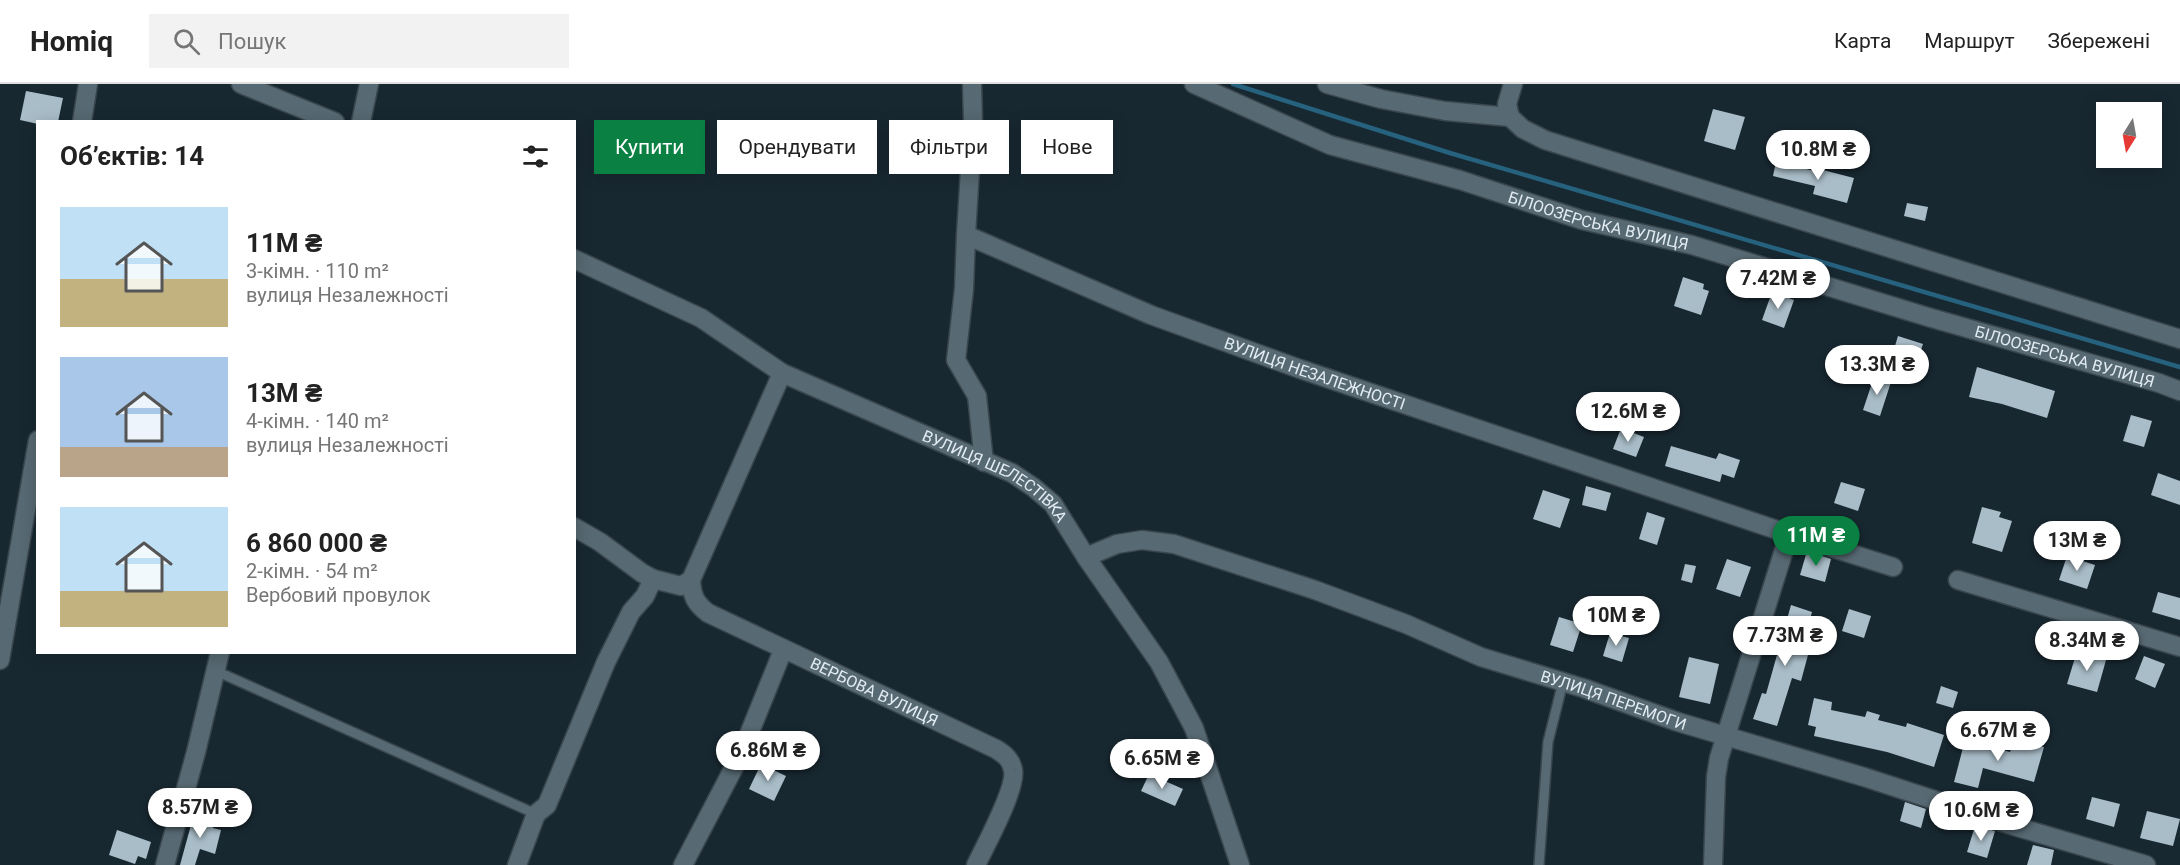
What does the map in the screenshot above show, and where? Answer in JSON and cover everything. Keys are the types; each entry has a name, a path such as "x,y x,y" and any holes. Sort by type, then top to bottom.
{"street":[{"path":"82,120 88,84"},
{"path":"241,84 330,120"},
{"path":"361,120 369,84"},
{"path":"972,84 974,121 964,289 956,360 977,396 984,462"},
{"name":"БІЛООЗЕРСЬКА ВУЛИЦЯ","path":"1194,84 1330,145 1460,180 1582,220 1692,245 1917,314 2160,383 2180,391"},
{"path":"1327,84 1381,99 1445,111 1510,117 1523,129 1545,140 2180,339"},
{"path":"1510,117 1508,104 1512,84"},
{"name":"ВУЛИЦЯ НЕЗАЛЕЖНОСТІ","path":"966,235 1161,319 1300,369 1893,567"},
{"name":"ВУЛИЦЯ ШЕЛЕСТІВКА","path":"576,260 701,318 782,373 1012,473 1034,487 1053,504 1086,557 1159,662 1194,728 1240,865"},
{"path":"576,528 653,579 681,586 691,580 782,373"},
{"path":"0,660 36,456"},
{"path":"1713,865 1716,777 1719,758 1789,534"},
{"name":"ВУЛИЦЯ ПЕРЕМОГИ","path":"1086,557 1117,544 1142,540 1174,544 1376,612 1481,657 1563,682 1678,722 2146,865"},
{"path":"517,865 536,814 547,805 606,662 631,612 645,596 653,579"},
{"name":"ВЕРБОВА ВУЛИЦЯ","path":"691,580 692,594 696,604 708,613 1006,756 1013,769 1013,784 976,865"},
{"path":"1958,580 2180,647"},
{"path":"683,865 741,754 783,650"},
{"path":"165,865 220,654"}],"lane":[{"path":"216,671 536,814"},
{"path":"1539,865 1548,742 1563,682"}],"building":[{"path":"26,91 63,98 58,120 36,120 36,124 20,120"},
{"path":"1713,109 1745,117 1735,150 1704,141"},
{"path":"1776,162 1854,178 1847,203 1813,194 1815,186 1773,176"},
{"path":"1907,203 1928,207 1925,221 1904,216"},
{"path":"1683,277 1704,284 1703,289 1709,291 1701,315 1674,306"},
{"path":"1772,292 1794,300 1784,328 1762,320"},
{"path":"1898,336 1923,344 1915,367 1891,359"},
{"path":"1977,367 2055,391 2047,418 2002,404 1969,397"},
{"path":"1874,377 1891,382 1880,416 1863,410"},
{"path":"2131,415 2152,421 2144,447 2123,441"},
{"path":"1621,428 1644,437 1636,457 1613,449"},
{"path":"1671,446 1716,459 1719,453 1740,460 1734,478 1722,474 1720,482 1665,466"},
{"path":"2158,473 2180,481 2180,505 2151,495"},
{"path":"1841,482 1865,489 1858,511 1834,503"},
{"path":"1586,486 1611,493 1606,511 1582,505"},
{"path":"1543,490 1570,499 1560,528 1533,519"},
{"path":"1982,507 2001,512 1999,517 2012,521 2002,552 1972,543"},
{"path":"1647,512 1665,518 1657,545 1639,539"},
{"path":"1807,551 1831,559 1825,582 1800,575"},
{"path":"2067,556 2095,565 2087,589 2059,580"},
{"path":"1727,559 1751,567 1740,597 1716,589"},
{"path":"1685,564 1696,566 1692,583 1681,580"},
{"path":"2158,592 2180,598 2180,620 2152,612"},
{"path":"1791,605 1812,612 1801,653 1808,655 1801,681 1792,678 1777,726 1753,719 1762,693 1766,694"},
{"path":"1849,609 1871,616 1864,638 1842,631"},
{"path":"1559,617 1582,624 1573,652 1550,645"},
{"path":"1610,633 1629,638 1622,662 1603,656"},
{"path":"2077,651 2106,660 2097,692 2067,684"},
{"path":"2144,656 2165,664 2155,688 2135,679"},
{"path":"1689,657 1719,664 1710,704 1679,697"},
{"path":"1941,686 1958,692 1953,708 1936,703"},
{"path":"1814,698 1832,702 1831,710 1865,717 1867,711 1880,715 1878,720 1906,727 1907,723 1944,735 1934,767 1887,752 1814,736 1816,727 1808,725"},
{"path":"1965,740 2010,752 2013,743 2027,746 2028,743 2044,747 2034,782 1983,768 1978,788 1954,782"},
{"path":"761,764 786,776 774,801 749,789"},
{"path":"1149,774 1183,789 1175,806 1141,791"},
{"path":"2092,797 2120,804 2114,827 2086,819"},
{"path":"1905,802 1926,809 1921,828 1900,821"},
{"path":"2147,811 2180,819 2173,846 2140,838"},
{"path":"194,814 215,820 213,828 221,830 215,854 200,849 195,865 180,865"},
{"path":"1975,826 1995,831 1987,858 1967,852"},
{"path":"117,830 151,842 146,859 138,856 135,864 109,855"},
{"path":"2033,845 2054,850 2051,865 2027,865"}],"waterway":[{"path":"1233,84 1450,153 2180,367"}]}
